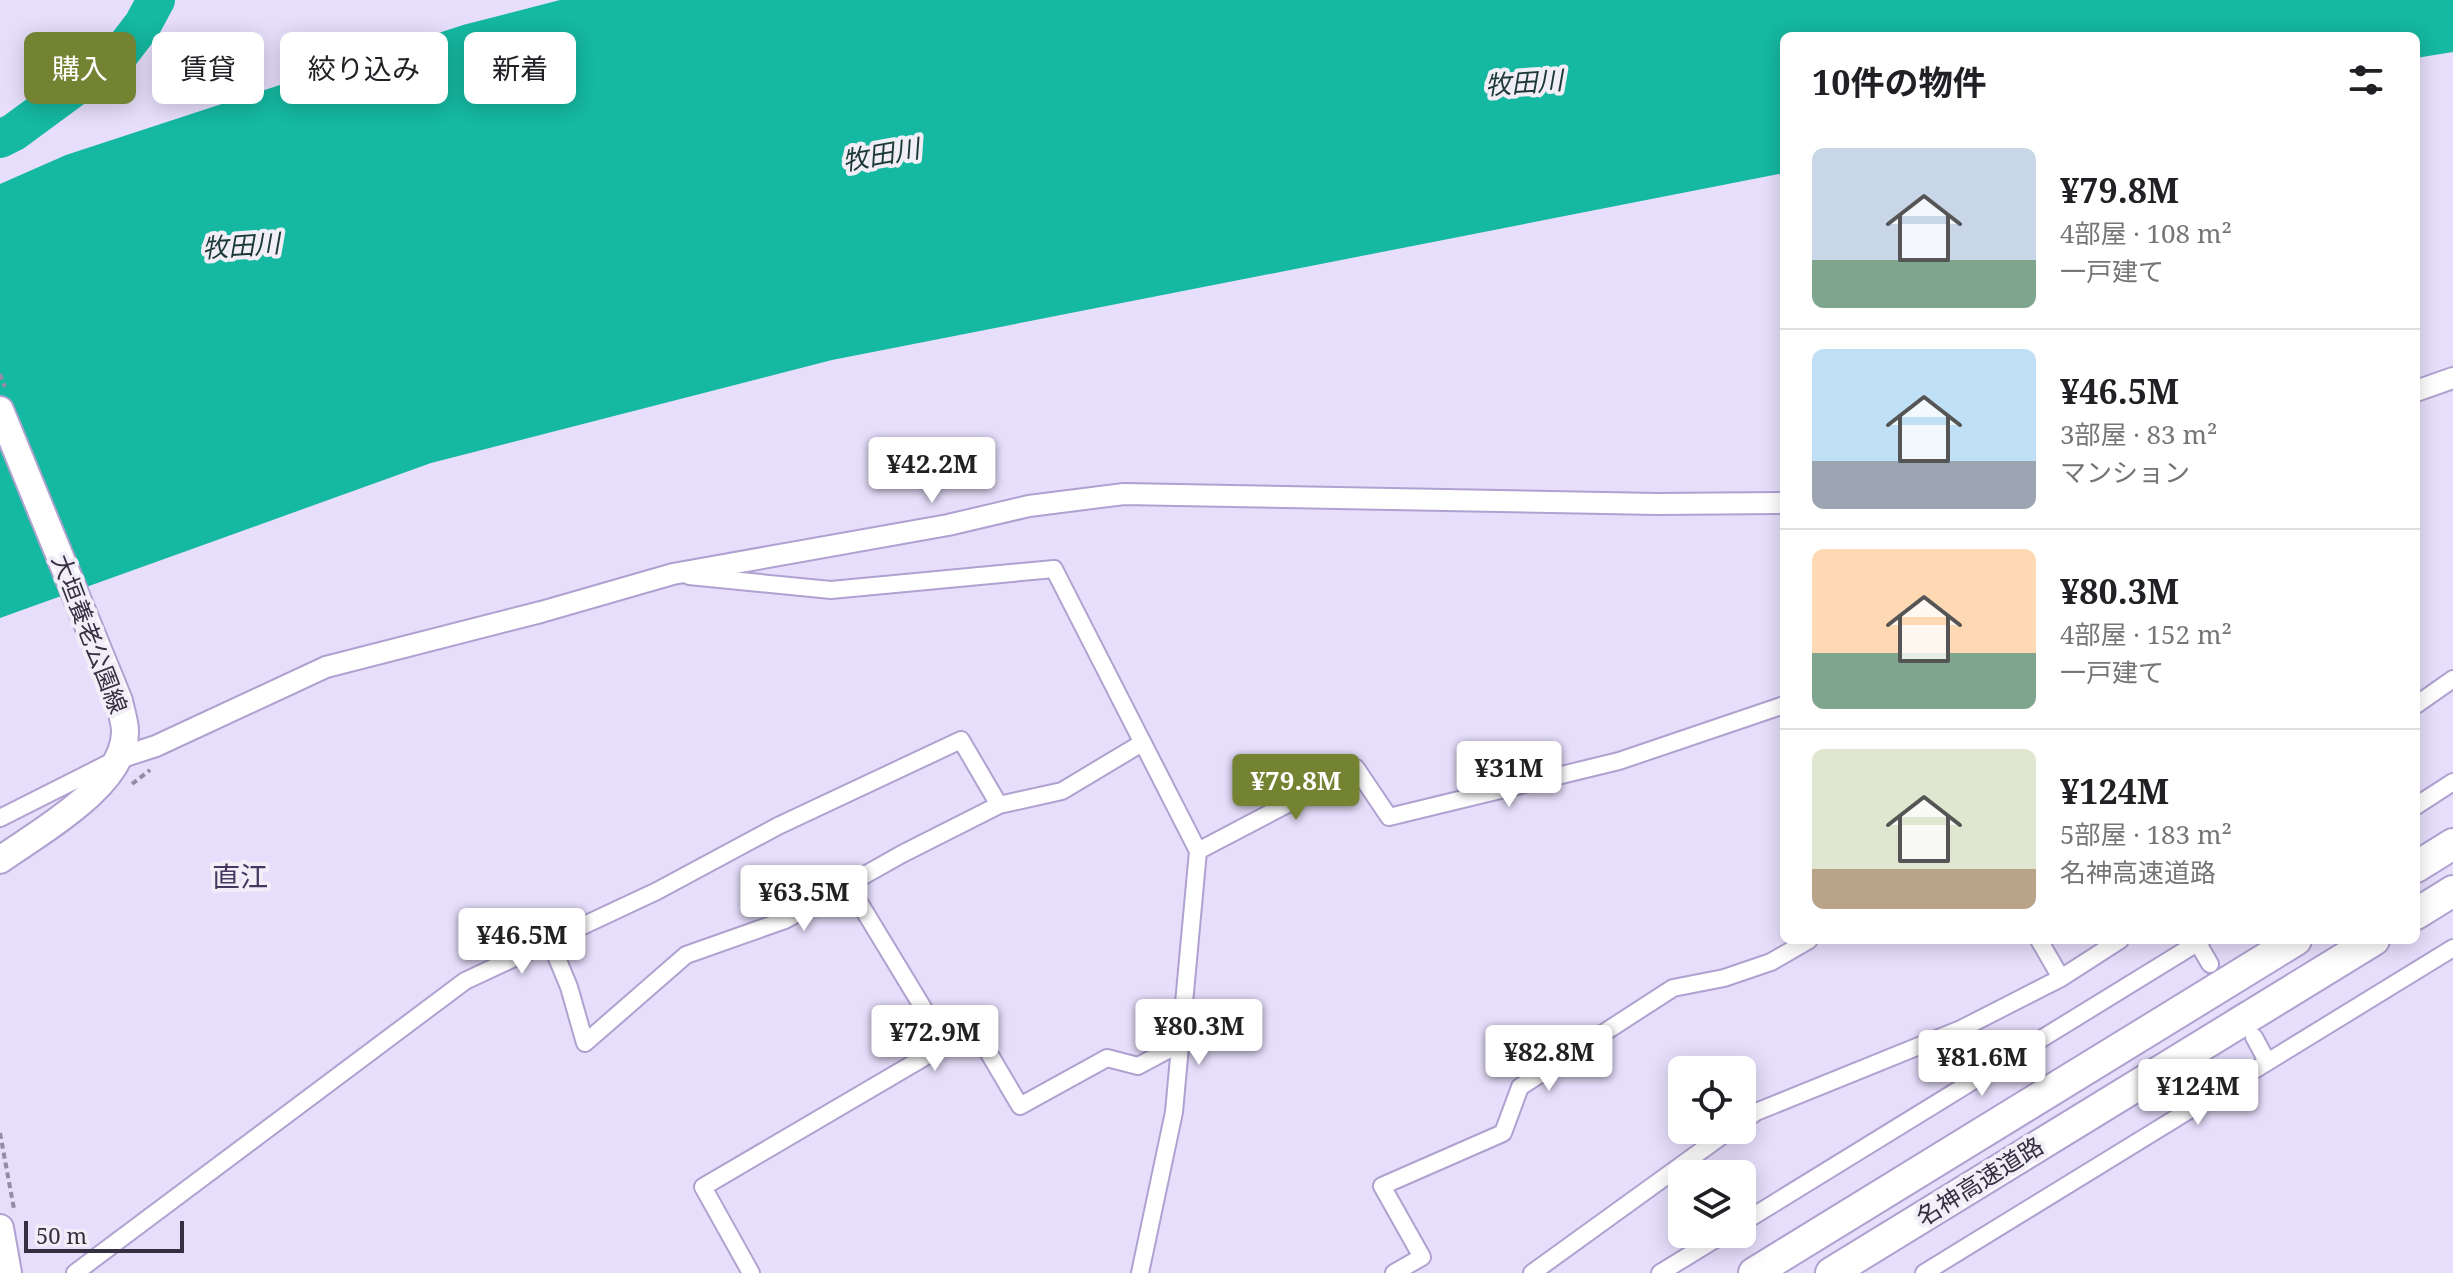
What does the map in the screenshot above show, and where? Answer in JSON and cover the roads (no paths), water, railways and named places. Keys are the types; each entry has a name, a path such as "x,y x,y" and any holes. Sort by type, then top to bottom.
{"highway":[{"path":"2420,865 2453,844"},
{"path":"2420,912 2453,891"},
{"name":"名神高速道路","path":"1754,1273 2289,944"},
{"name":"名神高速道路","path":"1831,1273 2367,944"}],"main road":[{"name":"大垣養老公園線","path":"0,410 119,701 125,733 119,758"},
{"path":"0,860 98,789 119,758"},
{"path":"7,1219 8,1273"}],"street":[{"path":"2420,390 2453,378"},
{"path":"0,818 119,758 156,746 326,667 541,612 673,574 948,525 1029,506 1124,494 1657,504 1780,503"},
{"path":"673,574 831,590 1054,569 1198,851 1174,1112 1140,1273"},
{"path":"2420,702 2453,679"},
{"path":"1198,851 1356,768 1389,817 1619,761 1780,706"},
{"path":"75,1273 465,981 657,891 778,826 961,740 999,805"},
{"path":"550,941 569,987 585,1043 686,955 785,920 902,854 999,805 1062,791 1142,743"},
{"path":"2420,803 2453,782"},
{"path":"848,884 945,1044"},
{"path":"1394,1273 1422,1257 1382,1186 1503,1133 1520,1087 1673,988 1724,978 1771,962 1802,944"},
{"path":"2041,944 2061,978"},
{"path":"1756,1112 1961,1029 2061,978 2114,944"},
{"path":"1756,1214 2194,944"},
{"path":"2200,944 2210,964"},
{"path":"1924,1273 2453,948"},
{"path":"751,1273 703,1187 974,1028 1020,1106 1107,1058 1138,1066 1181,1043"},
{"path":"2254,1037 2267,1061"},
{"path":"1532,1273 1711,1144"},
{"path":"1660,1273 1701,1248"}],"water":[{"name":"牧田川","path":"560,0 2453,0 2453,52 2420,57 2420,32 1780,32 1780,174 832,360 431,463 0,618 0,184 66,155 222,104 264,104 264,90 280,85 280,104 448,104 448,32 442,32"}],"waterway":[{"path":"0,139 120,54 143,24 156,0"}],"tunnel":[{"path":"2210,964 2246,1025"}],"district":[{"name":"直江","path":"240,877"}]}
